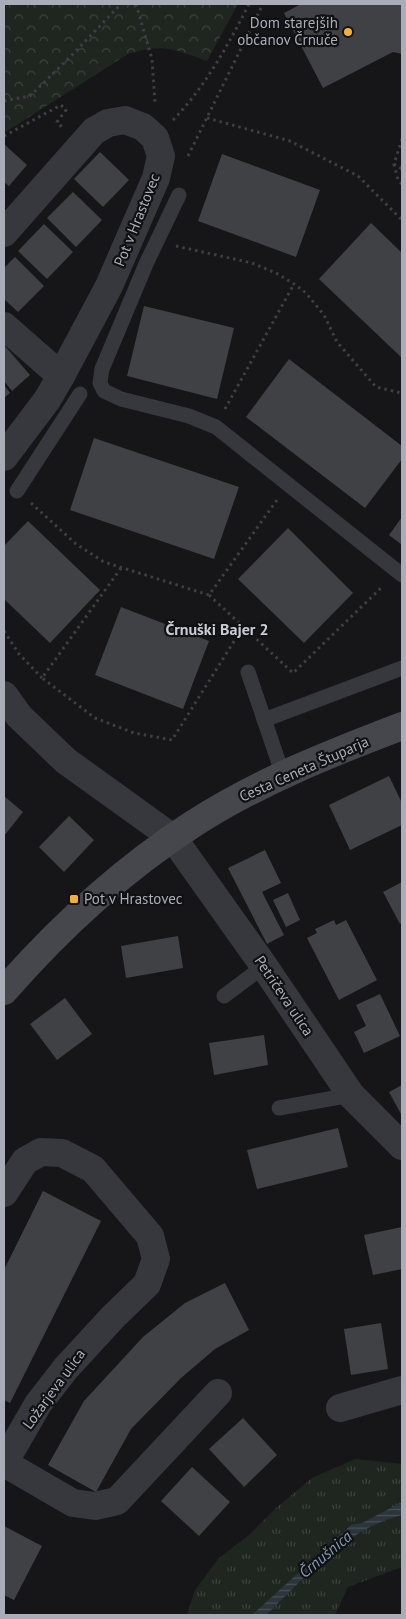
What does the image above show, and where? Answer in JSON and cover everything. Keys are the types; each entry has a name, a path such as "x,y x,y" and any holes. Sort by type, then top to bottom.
{"street":[{"path":"4,233 94,131 108,123 125,120 144,127 155,138"},
{"name":"Pot v Hrastovec","path":"4,457 48,400 70,385 109,286 156,178 161,156 155,138"},
{"path":"4,326 70,385"},
{"path":"4,695 20,716 66,761 173,838"},
{"name":"Cesta Ceneta Štuparja","path":"4,991 82,909 173,838 224,806 282,775 402,726"},
{"name":"Petričeva ulica","path":"173,838 264,966 351,1095 402,1146"},
{"name":"Ložarjeva ulica","path":"4,1194 25,1161 41,1152 62,1153 93,1170 150,1236 156,1259 147,1284 112,1316 66,1368 38,1404 4,1463 73,1504 95,1506 117,1501 218,1393"},
{"path":"340,1408 402,1390"}],"lane":[{"path":"180,195 102,369 100,384 104,391 121,399 189,416 216,427 401,573"},
{"path":"17,492 70,385"},
{"path":"264,720 402,668"},
{"path":"248,672 282,775"},
{"path":"224,996 264,966"},
{"path":"279,1108 351,1095"}],"path":[{"path":"4,101 30,96 121,4"},
{"path":"136,4 152,59 155,138"},
{"path":"155,138 189,104 224,52 250,4"},
{"path":"263,4 207,118 290,141 358,176 402,220"},
{"path":"4,136 61,105 66,110 57,122 80,147"},
{"path":"402,139 394,164 398,180 402,184"},
{"path":"394,164 402,169"},
{"path":"158,242 252,263 276,273 294,284 306,293 324,315 337,342 376,386 402,393"},
{"path":"216,427 294,284"},
{"path":"209,595 289,483"},
{"path":"17,492 76,544 104,562 209,595 293,673 401,573"},
{"path":"42,678 121,568"},
{"path":"4,631 19,654 42,678 95,718 134,733 172,740 243,627"}],"green space":[{"path":"4,4 238,4 207,61 185,53 159,48 128,54 4,133"},
{"path":"355,1459 402,1464 402,1567 348,1587 335,1615 187,1615 195,1590 219,1558 249,1535 276,1508 312,1478"}],"water":[{"name":"Črnušnica","path":"402,1502 402,1515 362,1531 312,1570 266,1615 252,1615 351,1525 362,1523"}],"building":[{"name":"Dom starejših občanov Črnuče","path":"301,4 402,4 402,54 393,52 323,88 284,13"},
{"path":"4,144 27,165 9,186 4,182"},
{"path":"100,152 129,180 103,207 74,179"},
{"path":"222,154 320,190 296,257 198,221"},
{"path":"73,192 102,220 76,247 47,218"},
{"path":"371,223 402,253 402,358 319,279"},
{"path":"44,224 73,252 47,279 18,251"},
{"path":"15,257 44,286 18,312 4,299 4,268"},
{"path":"144,306 234,328 217,399 127,376"},
{"path":"4,345 30,375 12,391 4,381"},
{"path":"289,359 402,446 402,459 365,508 246,417"},
{"path":"4,385 10,393 4,398"},
{"path":"94,438 239,487 214,559 70,510"},
{"path":"402,517 402,545 389,535"},
{"path":"28,521 100,590 50,643 4,599 4,546"},
{"path":"288,528 353,593 304,643 238,579"},
{"path":"121,607 209,641 183,709 95,675"},
{"path":"389,776 402,803 402,825 350,850 329,805"},
{"path":"4,796 23,812 4,836"},
{"path":"69,816 94,840 64,872 39,847"},
{"path":"265,850 281,883 262,892 284,935 267,944 228,868"},
{"path":"402,882 402,923 400,924 383,892"},
{"path":"288,893 300,920 286,927 273,900"},
{"path":"334,920 336,925 346,920 377,980 339,1000 307,938 317,933 315,929"},
{"path":"178,936 183,968 126,978 121,946"},
{"path":"380,994 400,1036 364,1053 354,1032 366,1026 356,1005"},
{"path":"65,998 92,1034 57,1060 30,1024"},
{"path":"264,1035 268,1065 214,1075 209,1043"},
{"path":"402,1085 402,1116 389,1092"},
{"path":"338,1128 348,1167 257,1189 247,1150"},
{"path":"43,1191 101,1221 10,1403 4,1400 4,1270"},
{"path":"402,1227 402,1269 373,1275 364,1235"},
{"path":"225,1283 249,1330 215,1349 181,1378 131,1429 96,1492 48,1465 84,1401 143,1337 185,1303"},
{"path":"381,1323 388,1369 351,1375 344,1329"},
{"path":"243,1418 277,1455 244,1487 209,1449"},
{"path":"192,1467 230,1502 199,1536 161,1501"},
{"path":"4,1526 42,1546 14,1600 4,1595"}],"place":[{"name":"Dom starejših občanov Črnuče","path":"348,32"},
{"name":"Pot v Hrastovec","path":"74,899"}],"district":[{"name":"Črnuški Bajer 2","path":"217,629"}]}
